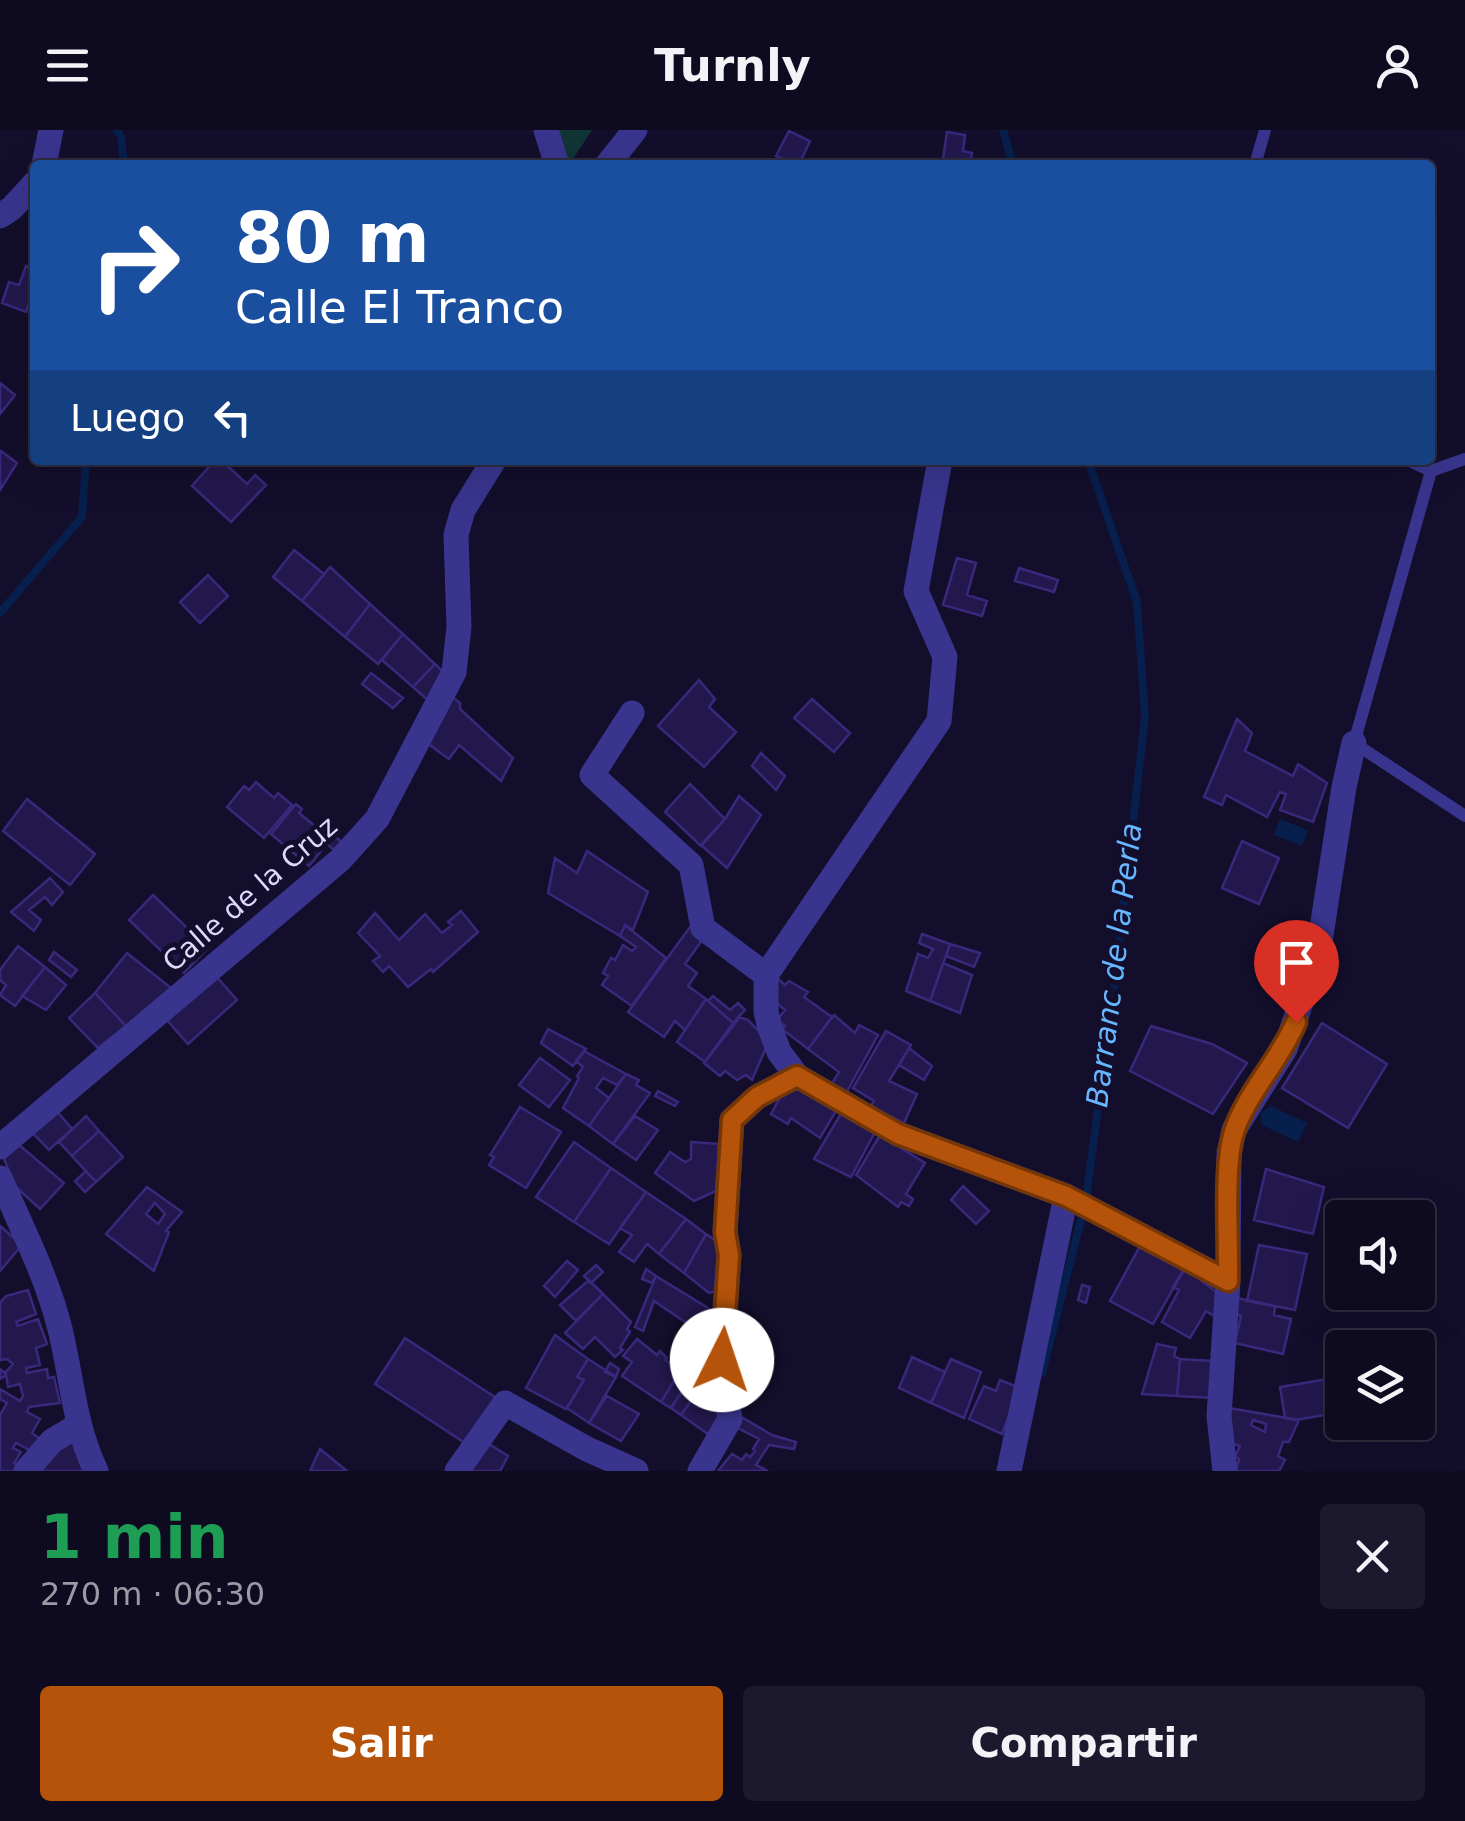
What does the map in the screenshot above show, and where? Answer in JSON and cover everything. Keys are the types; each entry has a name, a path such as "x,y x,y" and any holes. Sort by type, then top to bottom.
{"street":[{"path":"45,160 51,130"},
{"path":"546,130 555,160"},
{"path":"610,160 635,130"},
{"path":"0,216 30,188"},
{"name":"Calle de la Cruz","path":"0,1147 340,860 376,819 454,672 459,627 456,535 463,510 491,465"},
{"path":"939,465 916,591 944,657 939,721 766,975 765,1002 770,1028 779,1052 797,1076 898,1134 1066,1196 1228,1281"},
{"path":"632,713 592,776 691,865 703,928 766,975"},
{"path":"1225,1471 1218,1416 1228,1281 1229,1153 1234,1130 1284,1049 1318,954 1354,742"},
{"path":"700,1471 730,1419 722,1360 732,1120 757,1097 797,1076"},
{"path":"0,1178 34,1253 60,1330 78,1426 96,1471"},
{"path":"1009,1471 1066,1196"},
{"path":"457,1471 505,1403 587,1450 636,1471"},
{"path":"26,1471 52,1441 78,1426"}],"lane":[{"path":"1257,160 1266,130"},
{"path":"1418,465 1431,471 1465,458"},
{"path":"1431,471 1354,742 1465,816"}],"green space":[{"path":"537,130 592,130 572,160 544,160"}],"water":[{"path":"1280,819 1308,830 1302,846 1274,835"},
{"path":"1271,1106 1307,1123 1298,1142 1262,1125 1260,1113"}],"building":[{"path":"789,131 810,141 801,160 776,156"},
{"path":"947,132 965,135 963,151 972,153 971,160 943,160"},
{"path":"26,266 30,268 30,301 26,312 2,303 9,282 19,285"},
{"path":"0,383 15,395 0,414"},
{"path":"0,452 17,463 0,490"},
{"path":"211,465 226,465 247,484 255,475 266,485 231,522 192,486"},
{"path":"294,550 324,574 302,601 273,577"},
{"path":"957,558 976,563 967,595 987,601 982,616 943,605"},
{"path":"330,567 370,604 345,637 302,601"},
{"path":"1019,568 1058,580 1054,592 1015,581"},
{"path":"208,575 228,596 200,623 180,602"},
{"path":"370,604 403,634 378,664 345,637"},
{"path":"403,634 435,664 413,687 382,660"},
{"path":"435,664 448,676 432,704 413,687"},
{"path":"371,673 403,698 393,708 362,684"},
{"path":"699,680 715,699 709,707 736,732 704,767 658,726"},
{"path":"450,695 513,758 501,781 459,745 449,759 427,743"},
{"path":"812,699 850,733 834,752 794,718"},
{"path":"1237,719 1252,733 1245,751 1293,776 1298,764 1327,783 1313,822 1280,810 1286,794 1280,792 1267,817 1226,795 1222,805 1204,797"},
{"path":"761,753 785,776 776,790 752,766"},
{"path":"256,782 274,798 278,793 292,805 264,838 227,807 244,786 249,790"},
{"path":"690,784 725,819 701,846 665,812"},
{"path":"739,796 761,815 727,868 701,845 725,819"},
{"path":"27,799 95,854 70,885 3,831"},
{"path":"296,804 302,809 299,813 327,836 330,833 342,842 334,850 327,844 309,866 271,834"},
{"path":"1242,841 1279,858 1259,904 1222,888"},
{"path":"587,851 648,892 633,930 625,925 620,936 548,893 555,858 577,873"},
{"path":"50,878 63,892 52,905 45,897 29,910 41,920 34,931 11,912"},
{"path":"153,895 208,948 184,973 129,920"},
{"path":"461,911 478,932 433,972 431,969 408,987 389,966 383,972 373,961 380,956 358,933 375,913 399,940 425,914 442,933"},
{"path":"625,925 666,958 632,1006 602,985 611,958 615,960 623,945 632,951 636,947 620,936"},
{"path":"690,927 703,939 685,964 697,973 688,986 706,999 685,1030 675,1021 664,1037 628,1012"},
{"path":"922,934 950,944 930,1001 906,991 918,954 928,958 933,949 919,943"},
{"path":"950,944 980,953 974,967 946,956"},
{"path":"18,946 45,967 15,1006 0,995 6,985 0,980 0,970"},
{"path":"54,952 77,970 71,977 49,960"},
{"path":"127,953 171,988 126,1026 95,993"},
{"path":"943,963 972,975 960,1013 930,1001"},
{"path":"45,967 66,985 46,1010 22,996"},
{"path":"215,975 237,1000 188,1044 166,1019"},
{"path":"777,978 785,985 789,981 808,992 804,997 832,1017 808,1049 782,1029 785,1026 777,1020 785,1010 776,1003"},
{"path":"95,993 126,1026 98,1048 69,1018"},
{"path":"713,996 730,1010 738,1003 745,1010 733,1023 708,1001"},
{"path":"706,999 733,1023 705,1062 677,1042"},
{"path":"834,1015 855,1033 859,1025 878,1035 845,1095 831,1085 839,1072 808,1049"},
{"path":"740,1017 769,1041 752,1080 746,1075 737,1080 725,1071 720,1076 704,1063"},
{"path":"1322,1023 1387,1064 1348,1128 1282,1088"},
{"path":"1151,1026 1212,1044 1247,1063 1213,1114 1130,1071"},
{"path":"548,1029 586,1049 573,1066 541,1043"},
{"path":"886,1031 911,1045 889,1081 917,1094 904,1123 870,1107 874,1101 853,1088"},
{"path":"909,1048 932,1066 924,1080 899,1065"},
{"path":"584,1051 626,1074 617,1085 603,1078 596,1088 609,1098 589,1126 563,1108 579,1078 583,1067 576,1061"},
{"path":"540,1058 570,1080 549,1107 519,1085"},
{"path":"626,1074 639,1080 636,1085 650,1093 613,1144 589,1126"},
{"path":"802,1088 837,1109 820,1138 791,1118 788,1124 771,1114 782,1094"},
{"path":"658,1091 678,1102 675,1106 655,1096"},
{"path":"520,1107 561,1132 526,1188 489,1165 494,1157 490,1155"},
{"path":"55,1109 72,1129 49,1150 31,1131"},
{"path":"842,1112 875,1132 851,1177 814,1159"},
{"path":"86,1116 99,1131 72,1156 59,1142"},
{"path":"635,1116 658,1130 636,1160 613,1144"},
{"path":"99,1131 123,1157 96,1182 72,1156"},
{"path":"880,1135 925,1163 906,1194 913,1199 909,1206 901,1202 898,1207 856,1175"},
{"path":"574,1142 611,1168 574,1222 536,1197"},
{"path":"691,1142 719,1144 716,1191 694,1201 655,1173 670,1152 685,1162 691,1159"},
{"path":"18,1144 64,1183 40,1209 15,1186 4,1159"},
{"path":"611,1168 646,1192 609,1244 574,1222"},
{"path":"1266,1169 1324,1187 1313,1234 1254,1220"},
{"path":"86,1171 96,1182 85,1192 75,1181"},
{"path":"963,1186 989,1211 976,1224 951,1200"},
{"path":"147,1187 182,1212 166,1231 169,1232 154,1271 106,1234","holes":["155,1203 165,1214 158,1224 146,1214"]},
{"path":"646,1192 686,1219 659,1254 647,1244 634,1262 619,1252 632,1235 620,1228"},
{"path":"686,1219 706,1234 684,1273 659,1254"},
{"path":"0,1226 22,1245 0,1271"},
{"path":"706,1234 721,1244 717,1291 709,1293 684,1273"},
{"path":"1259,1245 1307,1254 1295,1310 1247,1301"},
{"path":"1140,1246 1185,1268 1153,1324 1110,1301"},
{"path":"567,1261 578,1270 555,1297 544,1286"},
{"path":"596,1265 603,1272 591,1283 584,1276"},
{"path":"1185,1268 1219,1294 1219,1319 1206,1311 1190,1338 1162,1322 1179,1290 1173,1287"},
{"path":"646,1269 656,1276 652,1283 642,1279"},
{"path":"656,1276 716,1313 713,1341 654,1301 643,1331 635,1327"},
{"path":"589,1280 603,1294 576,1321 560,1305"},
{"path":"1082,1285 1090,1287 1086,1303 1078,1300"},
{"path":"28,1290 36,1314 16,1322 18,1326 38,1319 47,1344 36,1348 40,1365 26,1368 27,1373 47,1369 48,1378 54,1377 60,1403 29,1407 27,1412 40,1419 32,1433 39,1438 31,1451 16,1443 13,1448 21,1452 14,1463 21,1467 19,1471 0,1471 0,1415 7,1403 0,1399 0,1389 20,1401 23,1396 20,1384 8,1387 6,1375 0,1379 0,1369 5,1373 13,1364 7,1359 0,1360 0,1303 6,1296"},
{"path":"603,1294 631,1322 620,1348 623,1350 615,1357 595,1337 583,1349 565,1333"},
{"path":"1237,1298 1275,1306 1274,1315 1291,1319 1283,1354 1235,1343 1241,1316 1235,1314"},
{"path":"555,1335 588,1359 577,1377 584,1380 566,1409 526,1388"},
{"path":"405,1338 498,1399 468,1445 375,1384"},
{"path":"637,1339 657,1355 660,1351 665,1360 681,1370 661,1402 622,1376 632,1362 623,1356"},
{"path":"1157,1344 1176,1348 1174,1356 1180,1359 1177,1396 1142,1394"},
{"path":"690,1354 698,1357 686,1375 690,1379 671,1408 661,1402"},
{"path":"912,1357 945,1372 931,1403 899,1388"},
{"path":"588,1359 616,1377 589,1423 567,1408 584,1380 577,1377"},
{"path":"951,1359 981,1372 964,1418 931,1403"},
{"path":"1180,1359 1213,1361 1213,1398 1177,1396"},
{"path":"610,1363 619,1369 616,1377 605,1372"},
{"path":"712,1372 723,1422 712,1437 681,1415"},
{"path":"690,1379 701,1386 681,1415 671,1408"},
{"path":"1000,1380 1020,1388 1002,1434 969,1419 984,1386 996,1391"},
{"path":"1325,1380 1325,1415 1285,1418 1280,1387"},
{"path":"607,1396 639,1414 621,1441 589,1423"},
{"path":"1229,1408 1299,1420 1289,1442 1283,1442 1278,1456 1285,1460 1279,1471 1236,1471 1239,1459 1235,1456 1240,1446 1228,1442","holes":["1253,1420 1266,1424 1265,1432 1251,1425"]},
{"path":"738,1415 772,1435 796,1442 794,1449 769,1445 756,1465 768,1471 718,1471 732,1454 742,1460 755,1451 759,1439 736,1427"},
{"path":"75,1440 90,1471 36,1471 46,1457"},
{"path":"486,1442 508,1456 500,1471 468,1471"},
{"path":"320,1449 347,1471 310,1471"}],"waterway":[{"path":"117,130 123,160"},
{"name":"Barranc de la Perla","path":"1003,130 1012,160"},
{"path":"0,613 82,517 86,465"},
{"name":"Barranc de la Perla","path":"1086,1198 1145,717 1137,602 1090,465"},
{"name":"Barranc de la Perla","path":"1042,1373 1083,1212"}],"route":[{"path":"722,1360 729,1255 725,1232 728,1140 732,1120 757,1097 797,1076 898,1134 1066,1196 1228,1281 1229,1153 1234,1130 1284,1049 1296,1022"}]}
